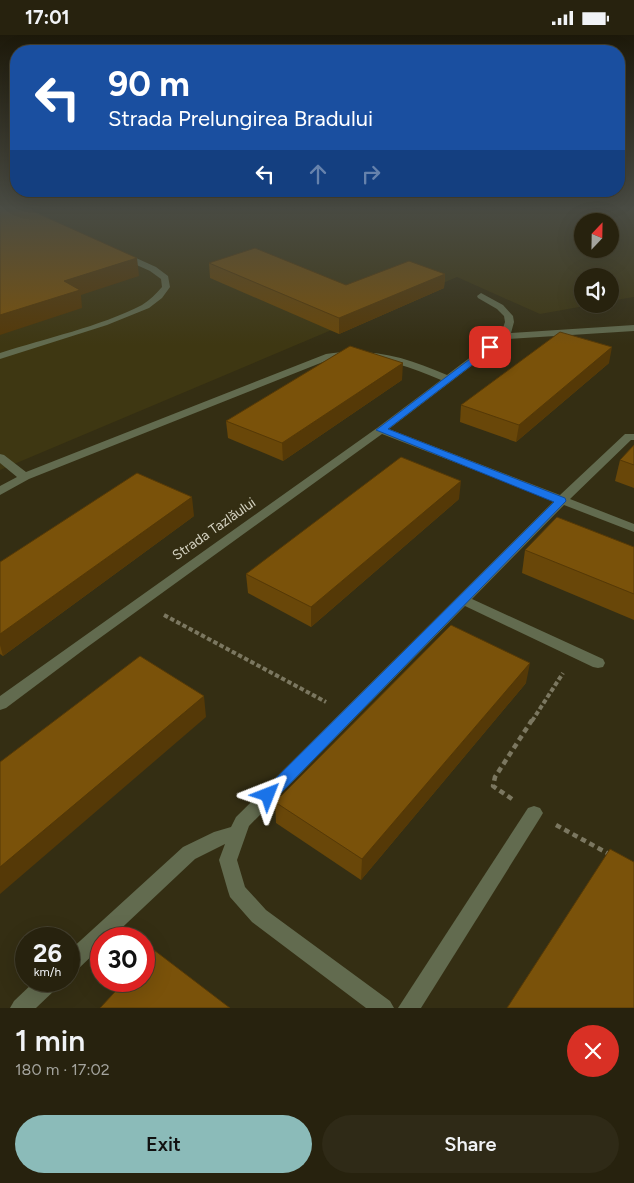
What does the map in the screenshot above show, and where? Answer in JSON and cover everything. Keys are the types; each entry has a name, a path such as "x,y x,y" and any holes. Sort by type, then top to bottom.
{"street":[{"path":"0,356 104,323 146,306 159,296 166,287 165,278 153,269 120,254"},
{"path":"481,296 503,309 510,317 508,332 634,328"},
{"name":"Strada Tazlăului","path":"0,704 139,602 381,430 508,332"},
{"path":"0,491 25,477 326,357 347,353 368,353 404,361 447,379"},
{"path":"381,430 634,528"},
{"path":"383,1008 259,915 237,891 228,860 242,822 561,501 629,436 634,437"},
{"path":"0,457 25,477"},
{"path":"463,600 598,663"},
{"path":"409,1008 534,813"},
{"path":"80,954 189,853 220,837 238,833"},
{"path":"21,1008 38,992"}],"path":[{"path":"139,602 349,714"},
{"path":"576,653 495,777 493,786 534,813 617,859"}],"shaded area":[{"path":"0,254 574,254 574,258 619,258 619,254 634,254 634,297 619,300 619,268 574,268 574,308 540,314 457,277 0,470"}],"building":[{"path":"0,254 129,254 137,258 64,281 80,290 0,315"},
{"path":"235,254 271,254 346,285 409,261 445,274 339,318 209,263"},
{"path":"560,332 612,347 519,425 461,405"},
{"path":"350,346 403,363 282,443 226,421"},
{"path":"634,445 634,465 620,460"},
{"path":"401,457 461,481 311,607 246,574"},
{"path":"137,473 192,497 0,634 0,562"},
{"path":"557,517 634,547 634,594 525,550"},
{"path":"451,625 530,663 362,859 275,802"},
{"path":"140,656 204,696 0,867 0,762"},
{"path":"610,849 634,862 634,1008 507,1008"},
{"path":"155,951 230,1008 100,1008 115,992 155,992"}],"route":[{"path":"268,795 561,501 381,430 490,347"}]}
